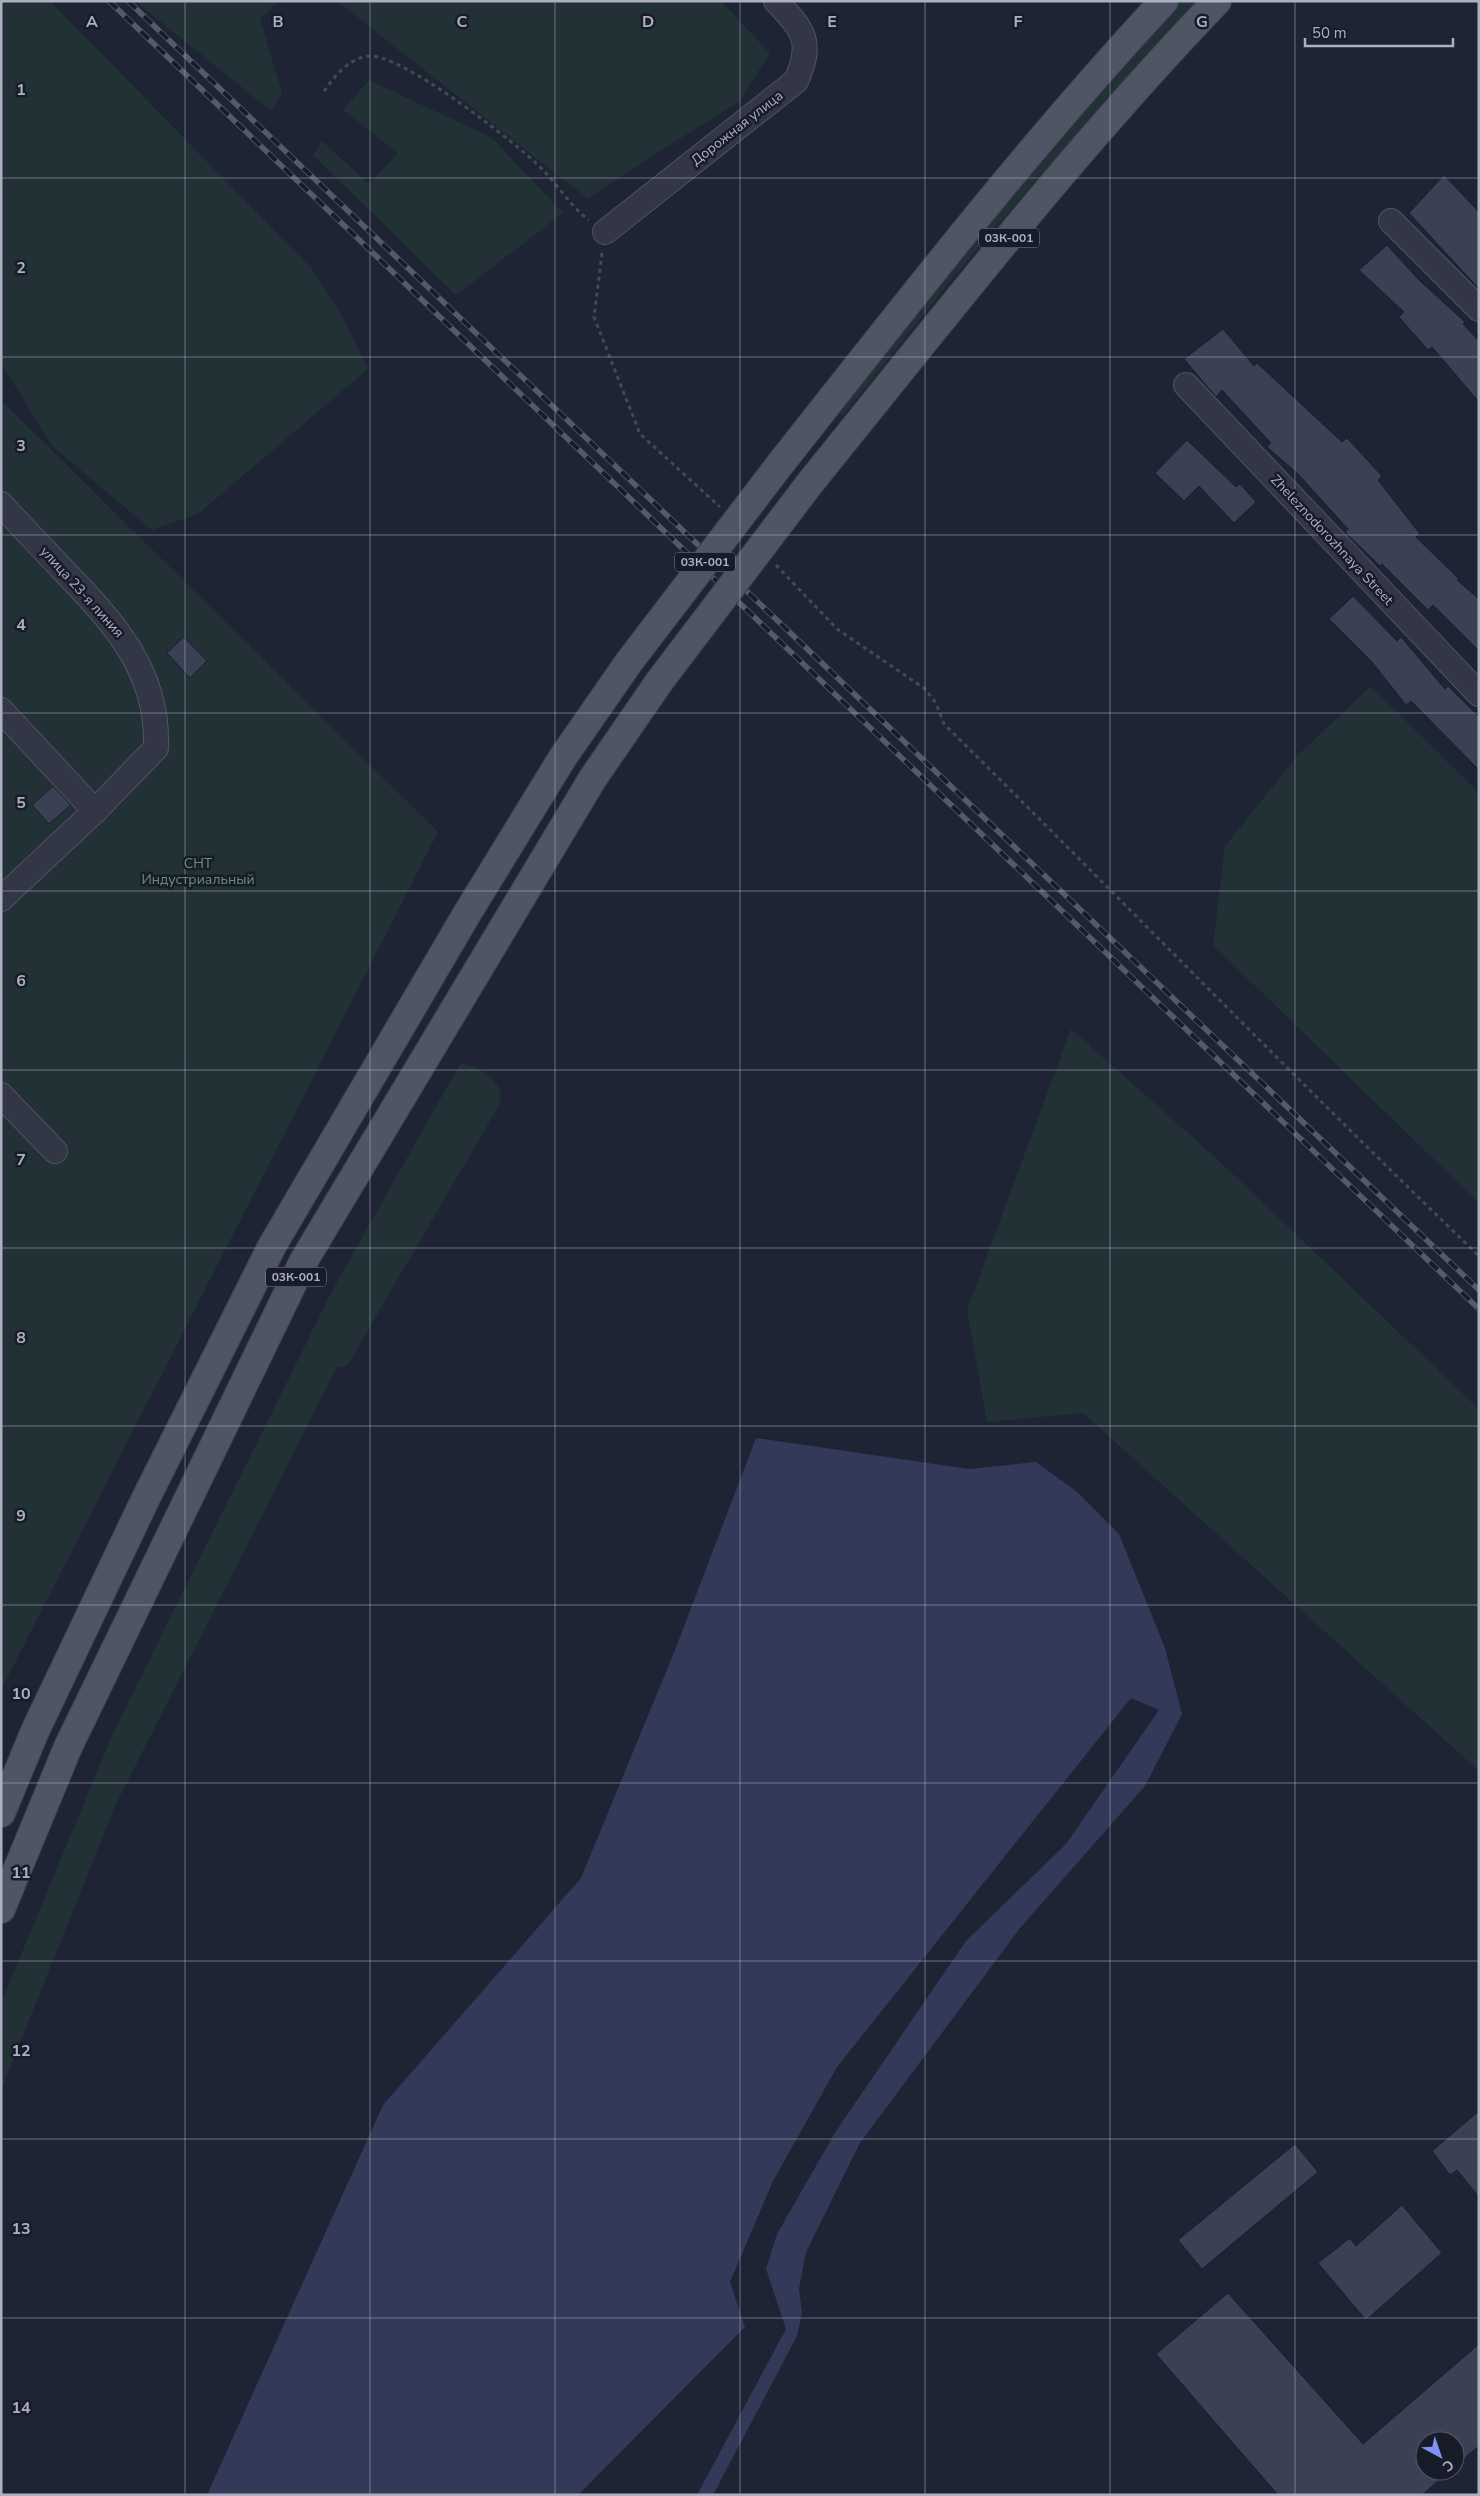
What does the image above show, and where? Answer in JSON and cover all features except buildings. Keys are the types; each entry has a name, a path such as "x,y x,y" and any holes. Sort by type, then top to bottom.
{"main road":[{"name":"03К-001","path":"1,1813 35,1731 145,1500 272,1246 468,912 563,757 629,662 781,463 894,320 1046,135 1164,1"},
{"name":"03К-001","path":"1,1909 68,1747 303,1262 588,786 659,682 810,483 1078,154 1162,59 1217,1"}],"street":[{"name":"Дорожная улица","path":"605,232 796,81 804,59 804,39 801,30 776,1"},
{"path":"1391,221 1479,309"},
{"name":"Zheleznodorozhnaya Street","path":"1186,385 1479,694"},
{"name":"улица 23-я линия","path":"1,504 91,598 126,642 144,678 155,716 156,748 94,811"},
{"path":"1,710 94,811 1,899"},
{"path":"1,1095 55,1151"}],"path":[{"path":"324,91 340,71 358,58 369,56 383,58 402,67 488,123 541,168 586,218 605,232 594,317 640,434 724,510"},
{"path":"771,560 837,629 924,688 936,703 944,724 1172,950 1367,1148 1479,1256"}],"green space":[{"path":"1,1 50,1 311,268 342,316 368,369 198,514 152,530 52,446 1,363"},
{"path":"135,1 279,1 260,19 282,93 271,111"},
{"path":"337,1 721,1 770,53 739,102 655,154 588,199"},
{"path":"1182,1 1198,1 1037,179 948,284 843,416 835,410 1034,166"},
{"path":"369,80 492,138 563,213 456,295 313,155 322,141 369,184 398,153 343,110"},
{"name":"СНТ Индустриальный","path":"1,400 438,832 1,1690"},
{"path":"1371,686 1479,793 1479,1203 1213,945 1225,846 1298,755"},
{"path":"1071,1029 1217,1159 1479,1409 1479,1771 1083,1413 987,1422 967,1310"},
{"path":"464,1064 480,1070 492,1079 500,1089 501,1094 498,1107 347,1366 337,1367 115,1806 1,2090 1,2003 114,1731 332,1291 459,1066"}],"water":[{"path":"756,1438 969,1469 1036,1462 1076,1491 1119,1534 1165,1648 1182,1714 1145,1786 1020,1928 860,2143 806,2252 799,2289 802,2313 797,2336 713,2495 697,2495 786,2329 766,2269 777,2234 836,2131 966,1941 1066,1844 1159,1710 1131,1698 837,2067 773,2181 730,2282 745,2327 578,2495 207,2495 383,2105 581,1878 675,1650"}],"railway":[{"path":"109,1 1479,1309"},
{"path":"128,1 1479,1290"}]}
